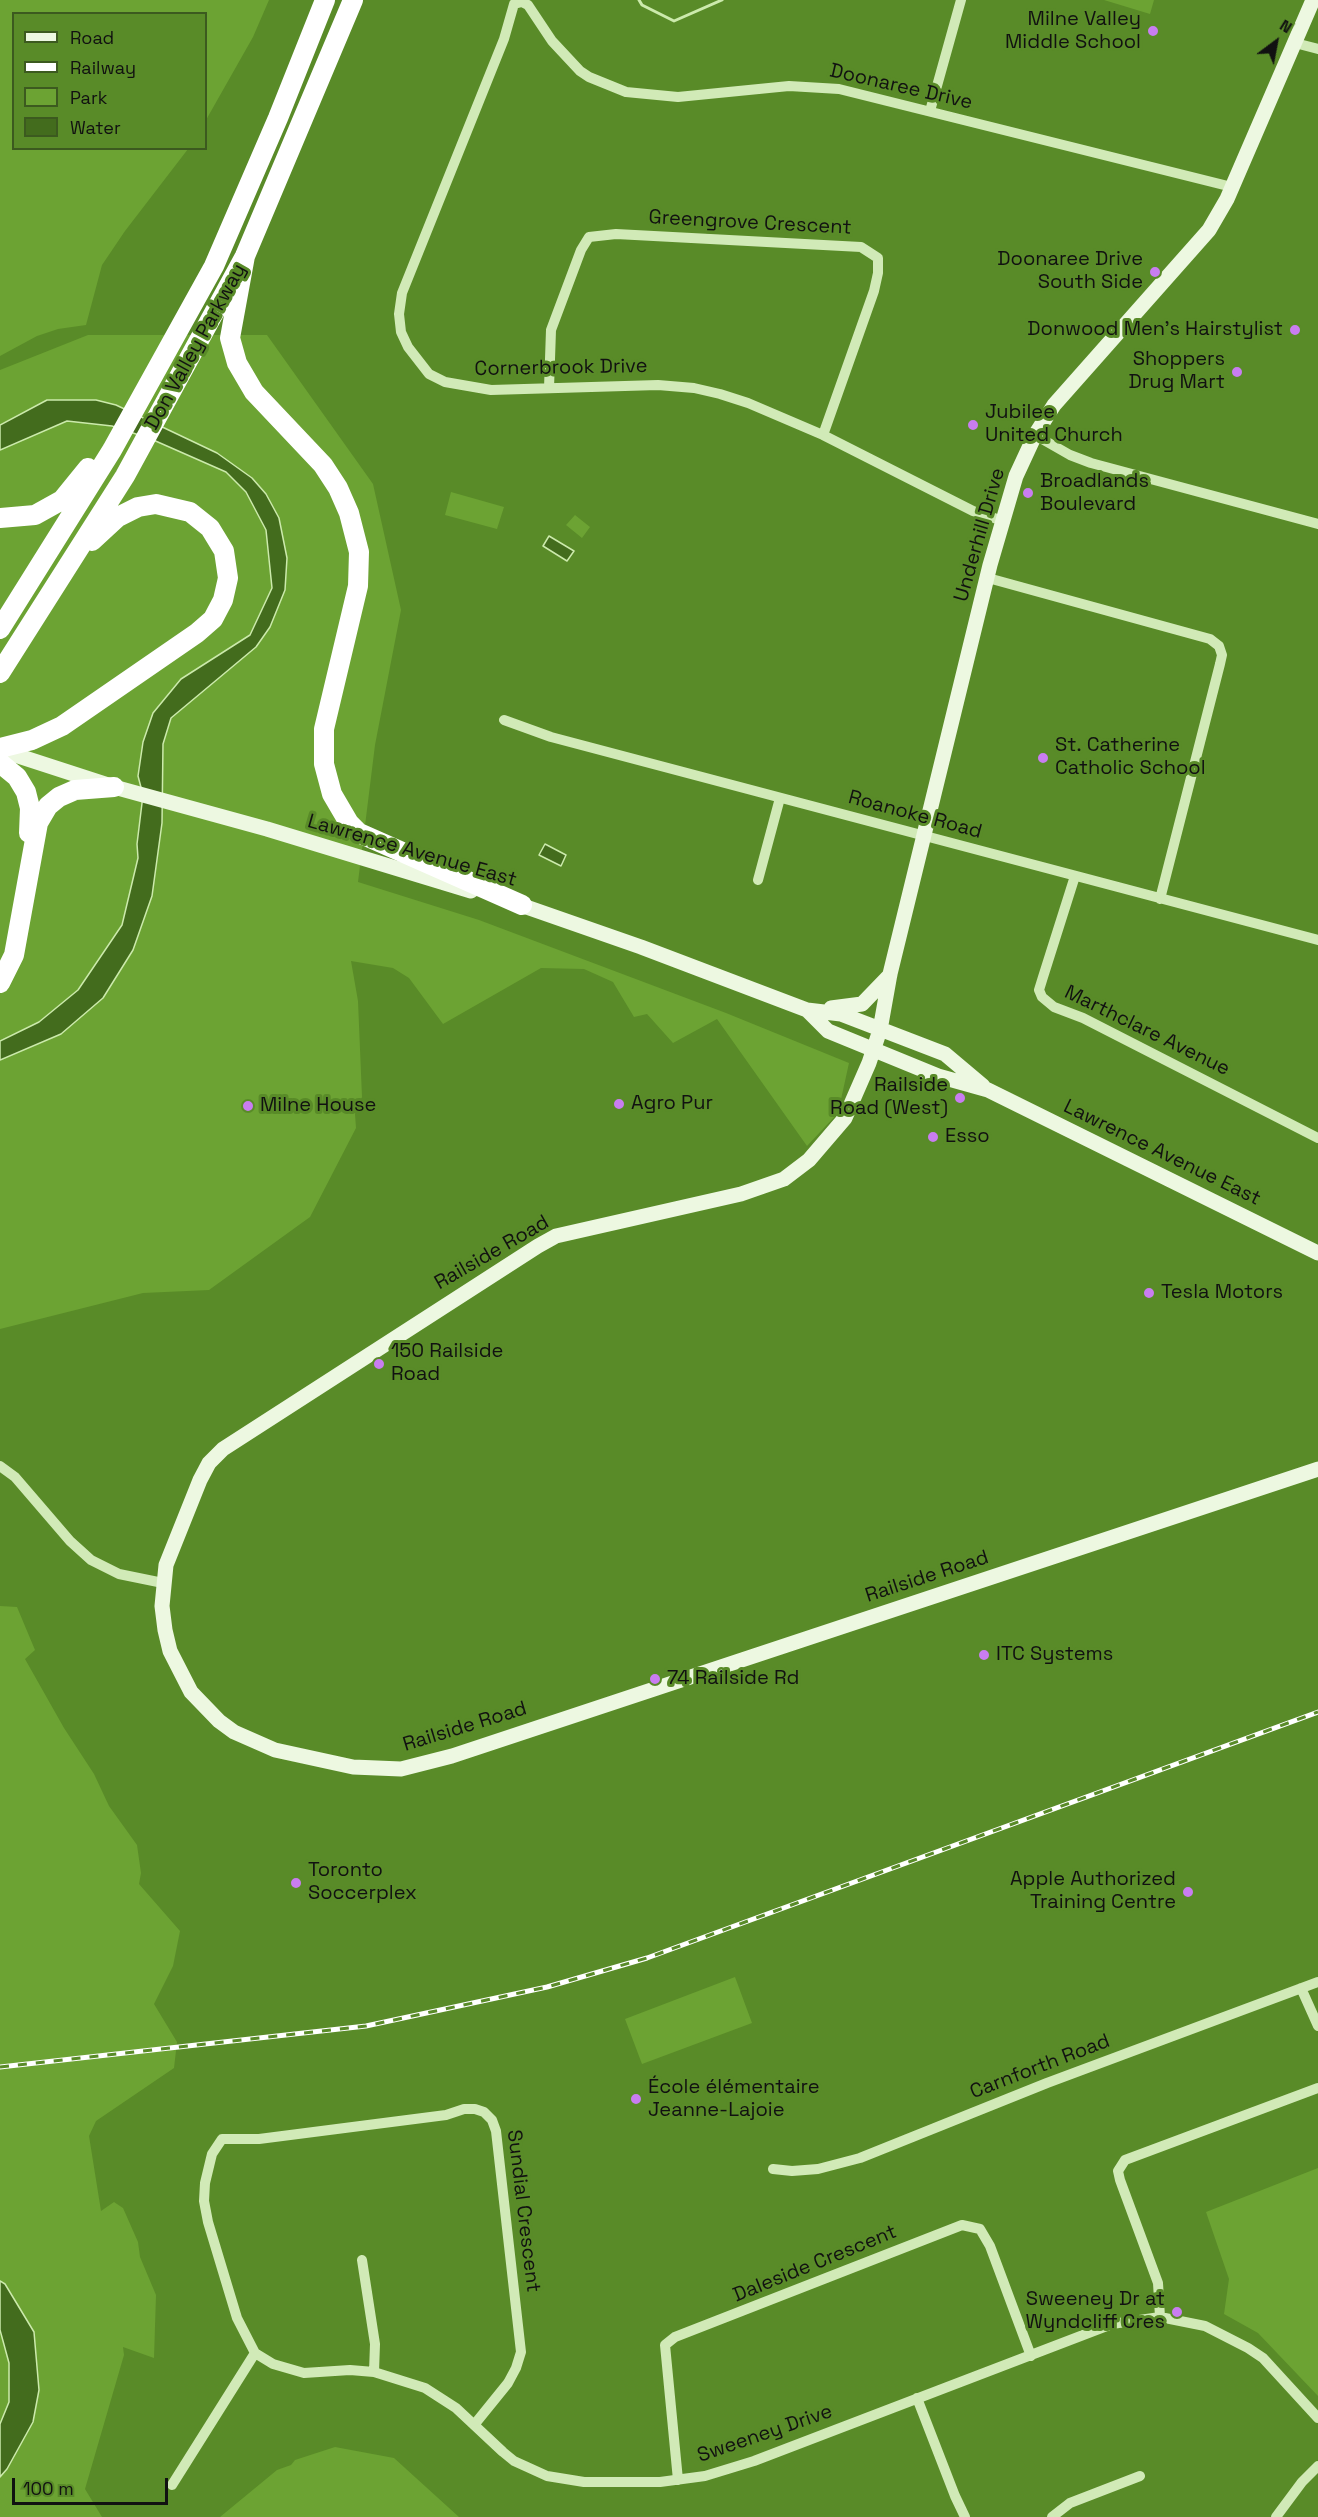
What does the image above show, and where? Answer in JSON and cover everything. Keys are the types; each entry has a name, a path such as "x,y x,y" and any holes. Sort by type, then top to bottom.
{"highway":[{"name":"Don Valley Parkway","path":"0,629 112,450 157,373 214,266 278,118 325,0"},
{"name":"Don Valley Parkway","path":"0,673 124,476 245,256 352,0"},
{"path":"245,256 230,338 237,363 254,393 322,465 338,488 349,513 359,552 358,585 324,729 324,764 332,794 349,823 359,833 522,905"},
{"path":"0,518 35,515 62,500 92,463 112,450"},
{"path":"0,749 25,742 62,726 197,633 213,619 219,609 228,578 224,551 210,528 190,513 156,504 130,509 118,517 69,565"},
{"path":"0,763 17,777 27,792 30,808 30,828 7,953 0,968"},
{"path":"0,983 15,955 38,823 48,806 59,797 75,790 114,788"}],"street":[{"path":"930,111 961,0"},
{"name":"Underhill Drive","path":"873,1050 880,1030 890,974 1002,521 1016,476 1035,435 1054,405 1209,230 1232,187 1313,0"},
{"name":"Cornerbrook Drive","path":"522,2 516,2 510,13 504,39 402,292 399,314 401,332 408,347 429,374 445,382 490,390 657,385 694,388 742,400 823,435 973,511 1002,521"},
{"name":"Doonaree Drive","path":"522,2 534,11 552,41 580,71 589,77 627,92 678,97 789,86 861,93 1232,187"},
{"path":"1295,43 1318,49"},
{"name":"Greengrove Crescent","path":"549,388 554,320 581,250 589,237 616,234 861,247 878,258 878,273 823,435"},
{"path":"1035,435 1070,455 1091,463 1318,524"},
{"path":"988,578 1209,639 1219,646 1222,655 1220,664 1160,899"},
{"name":"Roanoke Road","path":"504,720 535,732 1318,940"},
{"name":"Lawrence Avenue East","path":"0,749 114,788 522,905 807,1010 841,1014 945,1054 988,1090"},
{"path":"758,880 780,798"},
{"name":"Marthclare Avenue","path":"1075,876 1039,990 1042,997 1054,1007 1083,1018 1318,1138"},
{"path":"807,1010 862,1004 890,974"},
{"name":"Lawrence Avenue East","path":"807,1010 828,1030 938,1076 988,1090 1318,1253"},
{"name":"Railside Road","path":"873,1050 852,1106 845,1118 810,1160 784,1179 741,1194 556,1236 448,1302 223,1449 209,1463 169,1556 163,1583 165,1630 170,1651 192,1692 219,1721 248,1739 275,1749 353,1767 401,1768 427,1764 1318,1469"},
{"path":"0,1466 15,1477 70,1541 91,1560 119,1574 163,1583"},
{"name":"Carnforth Road","path":"773,2169 792,2171 818,2169 860,2158 1047,2082 1318,1982"},
{"path":"1301,1988 1318,2026"},
{"path":"1160,2317 1158,2283 1120,2180 1119,2171 1125,2160 1318,2088"},
{"name":"Sundial Crescent","path":"255,2353 237,2318 208,2222 204,2201 205,2182 212,2154 222,2139 259,2139 447,2115 464,2109 475,2109 484,2112 492,2120 496,2131 521,2352 508,2383 474,2425"},
{"name":"Daleside Crescent","path":"678,2480 665,2345 675,2337 962,2225 980,2229 990,2246 1031,2356"},
{"path":"362,2260 375,2344 374,2372"},
{"name":"Sweeney Drive","path":"255,2353 273,2364 304,2373 350,2370 374,2372 425,2388 442,2398 514,2461 547,2476 584,2482 678,2480 705,2476 754,2462 1112,2324 1160,2317 1205,2326 1248,2348 1263,2358 1318,2418"},
{"path":"172,2485 255,2353"},
{"path":"917,2398 965,2517"},
{"path":"1276,2517 1302,2482 1318,2466"},
{"path":"1052,2517 1070,2503 1140,2476"}],"green space":[{"path":"0,0 269,0 253,37 207,118 207,12 12,12 12,150 187,150 102,265 86,325 58,329 37,336 0,356"},
{"path":"1104,0 1154,0 1150,14"},
{"path":"88,335 267,335 373,484 401,610 375,745 358,882 479,920 726,1013 849,1063 838,1113 807,1146 717,1019 673,1043 647,1014 634,1017 613,982 584,969 541,968 443,1024 409,978 393,968 351,961 358,1001 362,1097 355,1114 356,1128 310,1217 209,1290 143,1293 0,1329 0,370"},
{"path":"451,492 504,507 497,529 445,515"},
{"path":"575,515 590,527 582,538 566,525"},
{"path":"0,1606 17,1607 35,1650 25,1659 64,1728 94,1774 109,1806 137,1845 141,1873 139,1884 180,1931 173,1966 154,2004 177,2042 174,2068 96,2121 89,2136 101,2211 114,2202 123,2208 138,2242 140,2257 156,2295 154,2358 123,2347 124,2355 85,2489 102,2517 0,2517"},
{"path":"735,1977 752,2023 642,2064 625,2019"},
{"path":"1318,2168 1318,2396 1258,2333 1224,2314 1229,2279 1206,2212"},
{"path":"335,2447 394,2458 459,2517 220,2517 277,2470 291,2465 295,2460"}],"water":[{"path":"47,400 96,400 116,405 217,453 252,478 266,494 279,518 287,558 285,590 270,627 256,647 171,718 163,744 162,823 152,896 133,950 103,998 61,1034 0,1060 0,1041 39,1022 78,990 122,925 138,858 137,844 143,795 138,776 143,742 153,713 181,679 250,635 272,588 266,530 246,492 226,472 151,439 112,426 67,421 0,450 0,425"},
{"path":"549,536 574,551 567,561 543,546"},
{"path":"545,844 566,855 561,866 539,855"},
{"path":"0,2281 5,2284 34,2332 39,2390 33,2422 7,2469 0,2477 0,2424 9,2402 9,2363 0,2330"}],"waterway":[{"path":"639,0 642,5 674,21 722,0"}],"railway":[{"path":"0,2067 366,2026 547,1987 647,1958 1318,1712"}],"place":[{"name":"Milne Valley Middle School","path":"1153,31"},
{"name":"Doonaree Drive South Side","path":"1155,272"},
{"name":"Donwood Men's Hairstylist","path":"1295,330"},
{"name":"Shoppers Drug Mart","path":"1237,372"},
{"name":"Jubilee United Church","path":"973,425"},
{"name":"Broadlands Boulevard","path":"1028,493"},
{"name":"St. Catherine Catholic School","path":"1043,758"},
{"name":"Railside Road (West)","path":"960,1098"},
{"name":"Agro Pur","path":"619,1104"},
{"name":"Milne House","path":"248,1106"},
{"name":"Esso","path":"933,1137"},
{"name":"Tesla Motors","path":"1149,1293"},
{"name":"150 Railside Road","path":"379,1364"},
{"name":"ITC Systems","path":"984,1655"},
{"name":"74 Railside Rd","path":"655,1679"},
{"name":"Toronto Soccerplex","path":"296,1883"},
{"name":"Apple Authorized Training Centre","path":"1188,1892"},
{"name":"École élémentaire Jeanne-Lajoie","path":"636,2099"},
{"name":"Sweeney Dr at Wyndcliff Cres","path":"1177,2312"}]}
